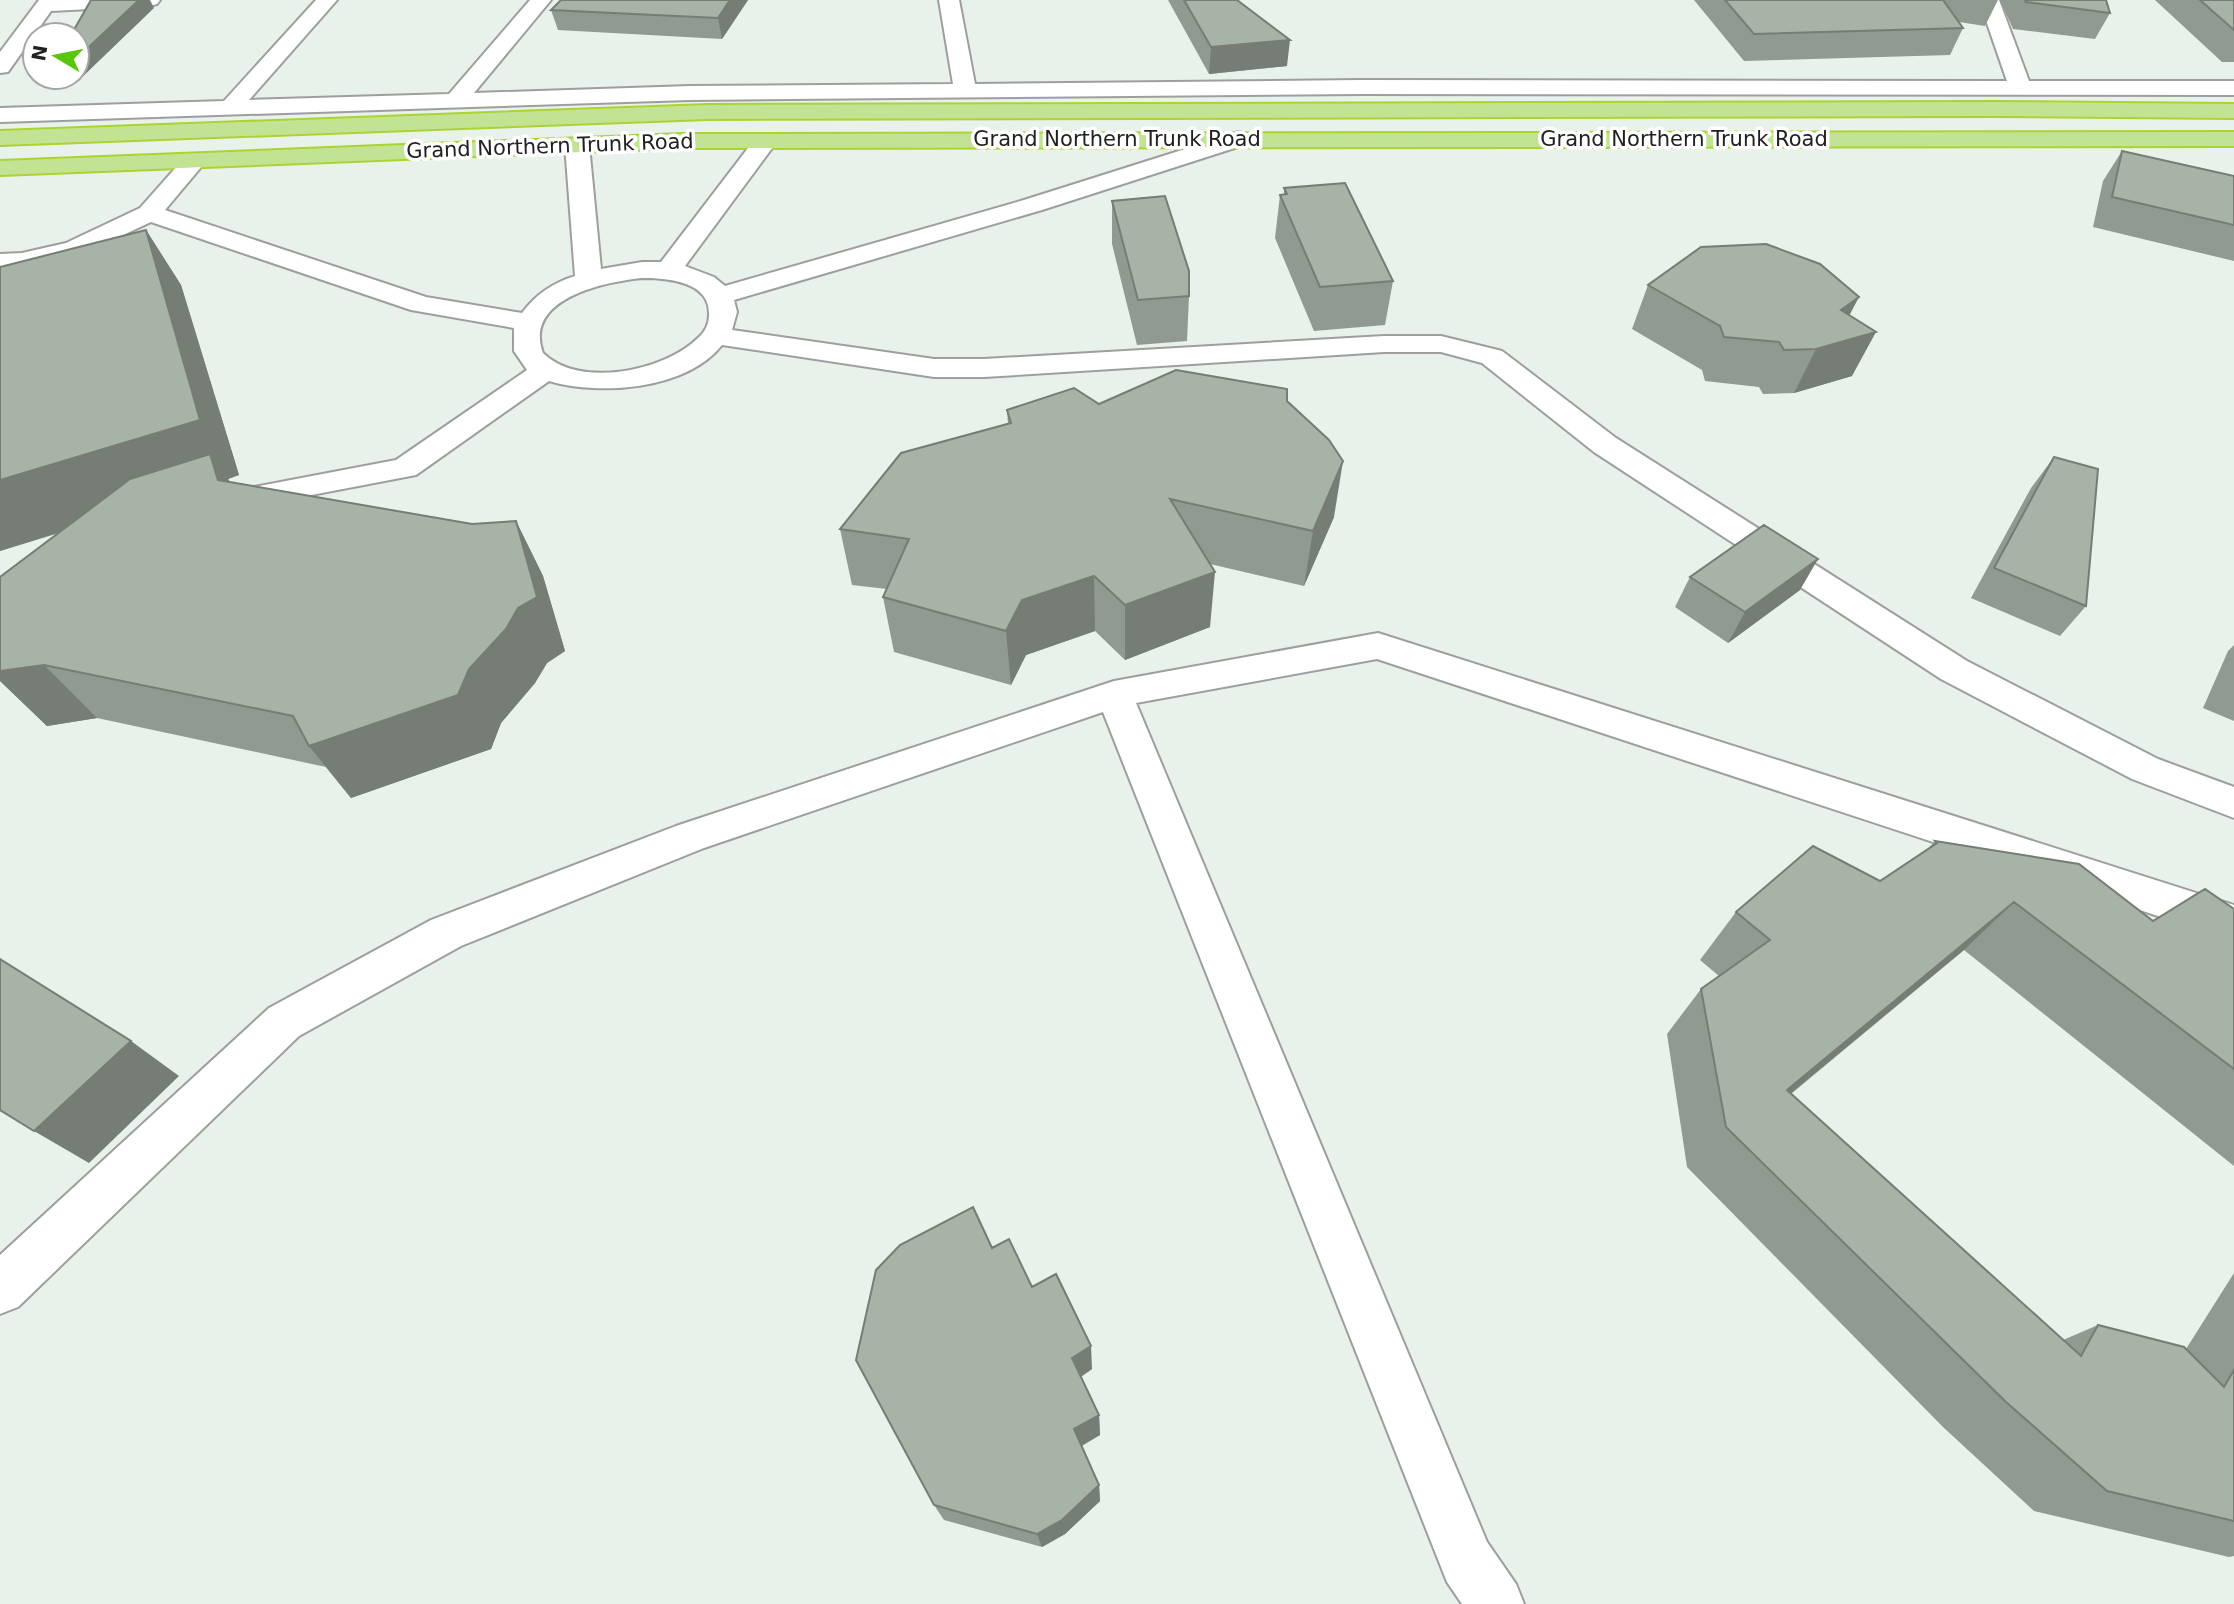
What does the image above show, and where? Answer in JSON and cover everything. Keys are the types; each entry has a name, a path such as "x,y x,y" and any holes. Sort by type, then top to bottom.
{"highway":[{"name":"Grand Northern Trunk Road","path":"0,138 708,112 1952,109 2234,111"},
{"name":"Grand Northern Trunk Road","path":"0,168 766,140 2234,139"}],"street":[{"path":"0,67 48,2 150,0"},
{"path":"232,106 327,0"},
{"path":"456,100 541,0"},
{"path":"949,0 965,90"},
{"path":"1989,0 2020,88"},
{"path":"0,115 690,93 965,90 2234,88"},
{"path":"719,296 1033,205 1239,139"},
{"path":"668,271 766,140"},
{"path":"578,145 589,279"},
{"path":"0,262 22,261 74,249 149,213 195,160"},
{"path":"149,213 421,304 529,322"},
{"path":"668,271 699,280 719,296 724,308 723,322 716,336 698,354 671,368 638,378 604,381 572,379 546,370 531,357 525,340 529,322 542,305 563,290 615,272 668,271"},
{"path":"716,336 934,368 984,368 1384,344 1441,344 1492,357 1605,445 1954,670 2145,769 2234,803"},
{"path":"206,509 232,500 405,468 546,370"},
{"path":"0,1289 284,1022 446,933 690,837 1114,694 1378,646 2234,923"},
{"path":"1114,694 1477,1590"}],"building":[{"path":"91,0 139,0 91,45 91,21 79,21"},
{"path":"561,0 730,0 718,18 551,10"},
{"path":"1184,0 1237,0 1290,40 1211,47"},
{"path":"1725,0 1943,0 1963,28 1754,34"},
{"path":"2025,0 2106,0 2110,13 2026,2"},
{"path":"2200,0 2234,0 2234,30"},
{"path":"2122,151 2234,176 2234,225 2112,197"},
{"path":"1345,183 1393,281 1320,287 1280,195 1287,194 1284,188"},
{"path":"1165,196 1189,271 1189,296 1138,300 1112,201"},
{"path":"146,230 200,420 0,480 0,267"},
{"path":"1766,244 1820,264 1859,297 1841,310 1876,332 1816,349 1784,350 1779,342 1724,337 1720,326 1648,285 1701,247"},
{"path":"1176,370 1287,389 1287,401 1329,440 1343,461 1313,531 1170,499 1215,572 1125,605 1094,576 1022,600 1006,631 883,597 909,539 840,529 901,453 1011,423 1007,410 1074,388 1099,404"},
{"path":"210,454 218,480 472,524 516,521 537,597 518,608 506,629 469,669 458,695 309,746 293,716 44,665 0,671 0,577 130,479"},
{"path":"2054,457 2098,469 2086,606 1994,568"},
{"path":"1764,525 1818,559 1745,612 1690,577"},
{"path":"1935,841 2079,864 2153,921 2205,889 2234,909 2234,1069 2014,902 1787,1090 2081,1356 2098,1325 2184,1347 2224,1387 2234,1370 2234,1521 2107,1491 2006,1402 1726,1127 1701,989 1770,940 1736,912 1813,846 1880,881 1937,843"},
{"path":"0,959 131,1041 34,1131 0,1110"},
{"path":"973,1207 992,1248 1009,1239 1032,1287 1056,1274 1091,1346 1072,1358 1099,1415 1074,1429 1099,1485 1062,1520 1037,1534 934,1505 856,1360 876,1270 900,1245"}]}
